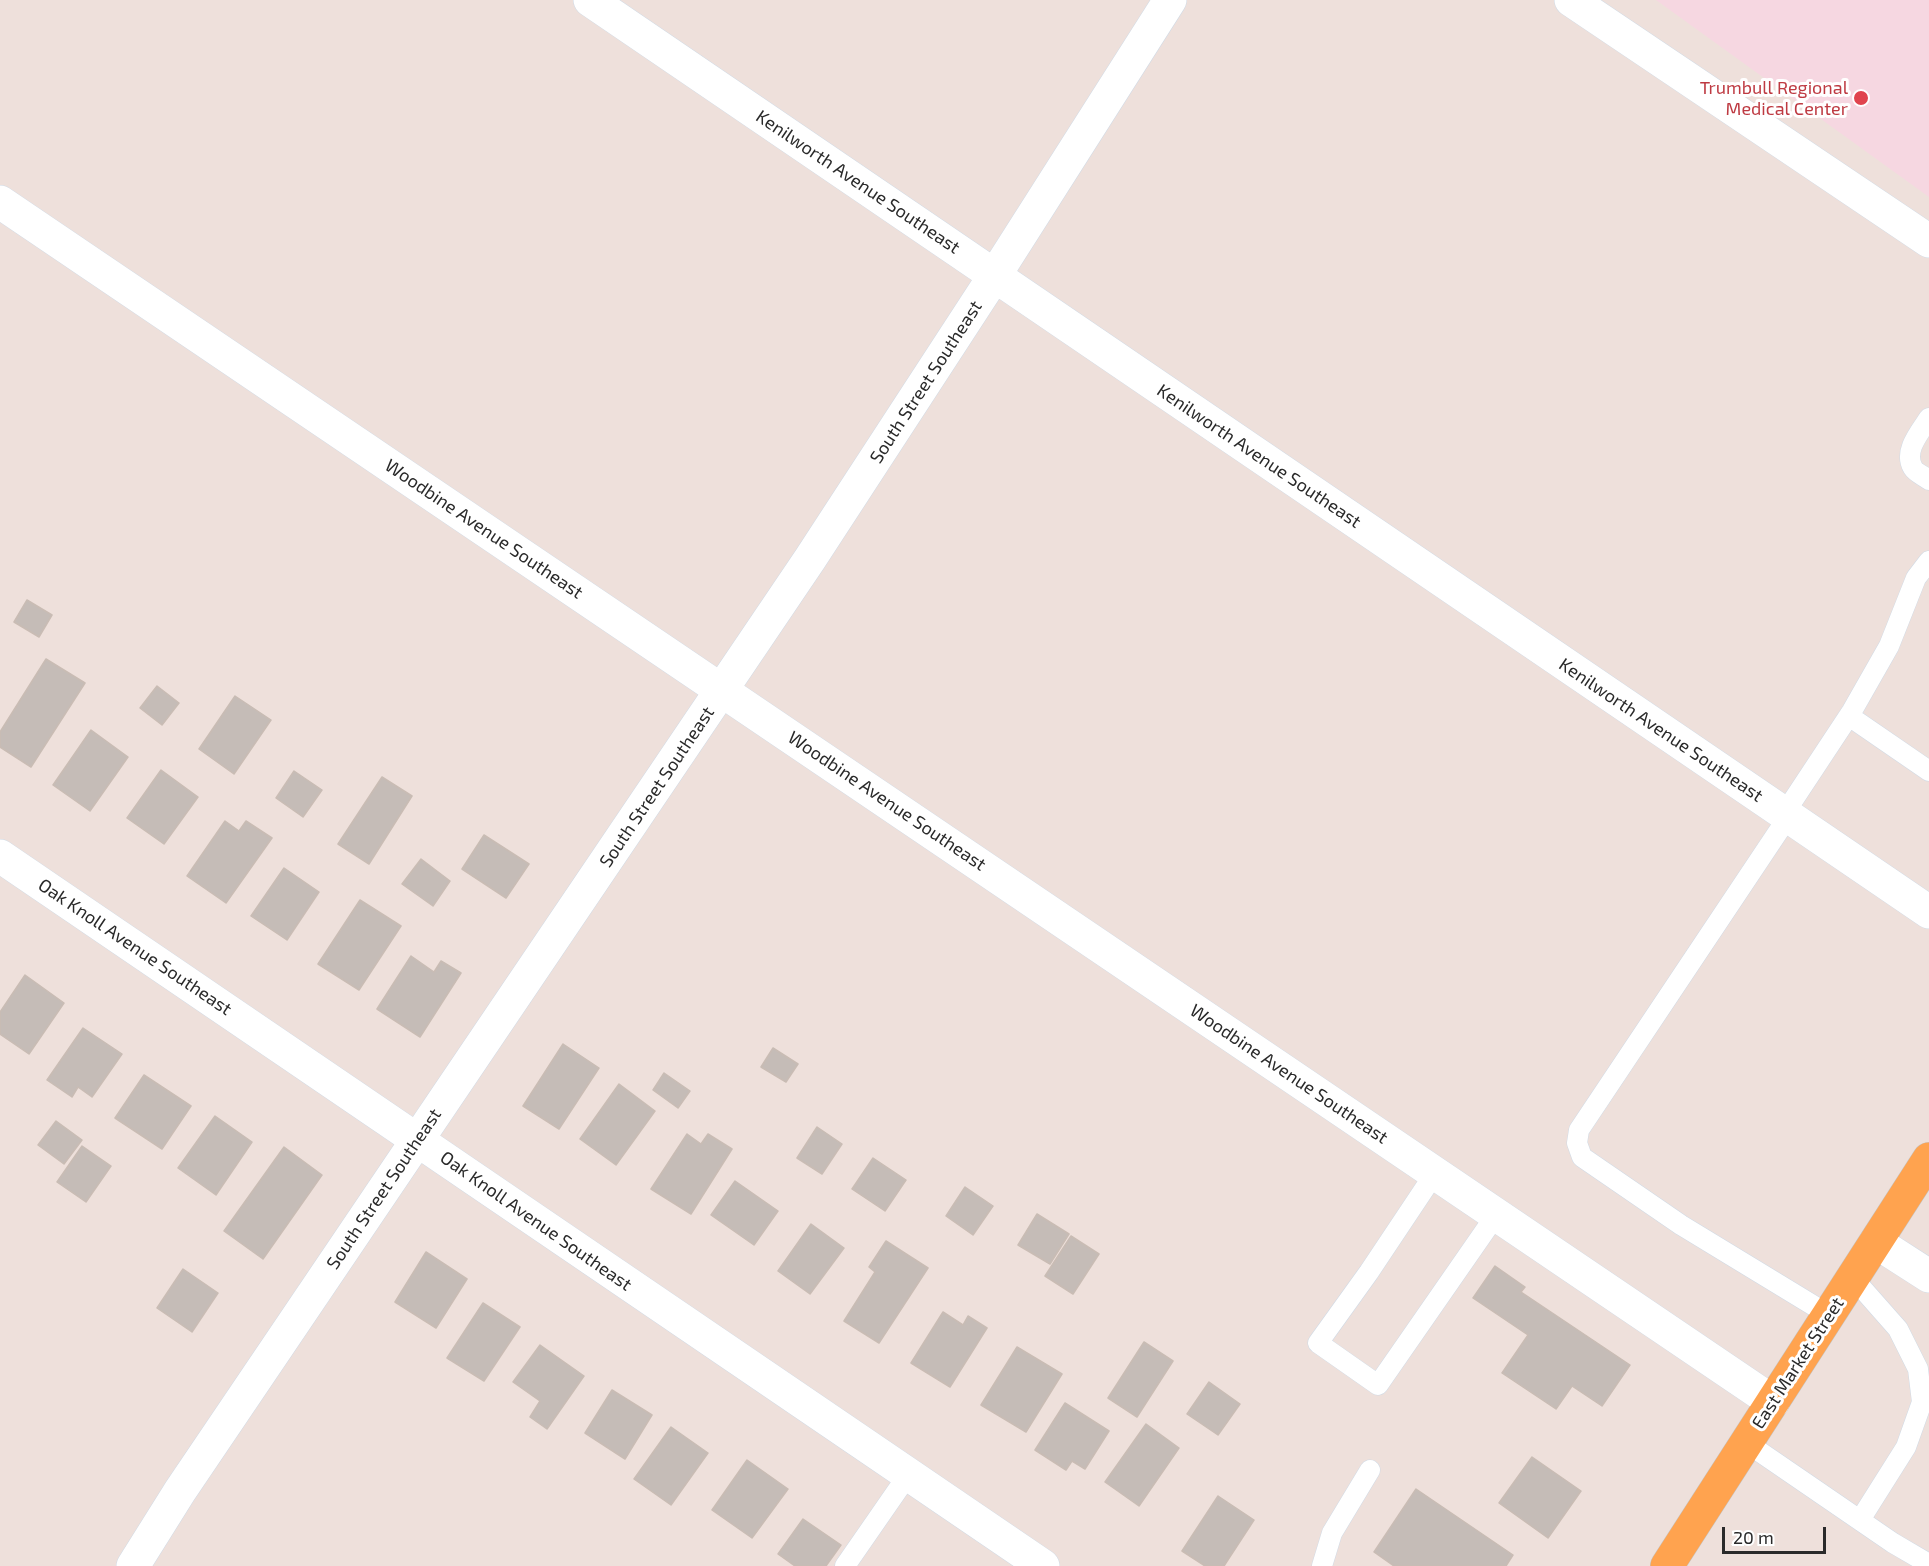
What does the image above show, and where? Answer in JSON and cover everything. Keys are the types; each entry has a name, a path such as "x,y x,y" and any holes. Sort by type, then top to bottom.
{"main road":[{"name":"East Market Street","path":"1667,1566 1929,1159"}],"street":[{"name":"Kenilworth Avenue Southeast","path":"590,0 1929,912"},
{"name":"South Street Southeast","path":"133,1566 180,1491 817,549 1170,0"},
{"path":"1571,0 1929,242"},
{"name":"Woodbine Avenue Southeast","path":"0,202 1773,1402"},
{"name":"Oak Knoll Avenue Southeast","path":"0,856 1043,1566"},
{"path":"1876,1242 1929,1276"}],"lane":[{"path":"1929,418 1912,446 1910,460 1914,470 1929,480"},
{"path":"1829,1316 1682,1225 1582,1157 1577,1143 1579,1130 1786,816 1849,716 1889,646 1916,578 1929,561"},
{"path":"1849,716 1929,771"},
{"path":"1435,1173 1369,1272 1317,1343 1343,1362 1378,1385 1496,1215"},
{"path":"1853,1278 1898,1329 1918,1369 1922,1402 1906,1447 1860,1520"},
{"path":"1747,1443 1893,1543 1929,1564"},
{"path":"1322,1566 1332,1533 1370,1470"},
{"path":"845,1566 908,1475"}],"shaded area":[{"name":"Trumbull Regional Medical Center","path":"1656,0 1929,0 1929,197"}],"building":[{"path":"27,600 52,615 39,637 14,622"},
{"path":"46,659 85,683 31,767 0,747 0,732"},
{"path":"157,686 179,703 162,725 140,708"},
{"path":"235,696 271,720 234,774 199,749"},
{"path":"91,730 128,757 90,811 53,785"},
{"path":"161,770 198,797 164,844 127,818"},
{"path":"294,771 322,790 303,817 276,798"},
{"path":"382,777 412,796 369,864 338,844"},
{"path":"225,821 239,831 246,821 272,838 226,903 187,876"},
{"path":"484,835 529,864 506,898 462,869"},
{"path":"421,859 450,881 433,906 402,884"},
{"path":"284,868 319,892 287,940 251,916"},
{"path":"360,900 401,926 359,990 318,964"},
{"path":"411,956 434,972 441,961 461,973 420,1037 377,1009"},
{"path":"25,975 64,1003 29,1054 0,1034 0,1012"},
{"path":"83,1028 122,1054 92,1097 78,1087 72,1097 47,1080"},
{"path":"563,1044 599,1068 559,1129 523,1106"},
{"path":"773,1048 798,1064 786,1082 761,1067"},
{"path":"664,1073 690,1091 678,1108 653,1090"},
{"path":"144,1075 191,1106 162,1149 115,1118"},
{"path":"619,1084 655,1111 616,1165 580,1139"},
{"path":"215,1116 252,1142 216,1195 178,1168"},
{"path":"56,1121 82,1140 64,1164 38,1145"},
{"path":"817,1127 842,1144 822,1174 797,1158"},
{"path":"687,1134 701,1144 708,1134 732,1149 691,1214 651,1189"},
{"path":"82,1146 111,1166 86,1202 57,1182"},
{"path":"284,1147 322,1175 263,1259 224,1231"},
{"path":"873,1158 906,1180 885,1211 852,1189"},
{"path":"735,1181 778,1211 754,1245 711,1215"},
{"path":"965,1187 993,1206 973,1235 946,1216"},
{"path":"1037,1214 1069,1234 1050,1264 1018,1245"},
{"path":"811,1224 844,1248 810,1294 778,1271"},
{"path":"1071,1236 1099,1254 1073,1294 1045,1276"},
{"path":"886,1241 928,1268 879,1343 844,1321 875,1272 869,1267"},
{"path":"426,1252 467,1279 436,1328 395,1302"},
{"path":"1495,1266 1525,1287 1521,1292 1630,1365 1602,1406 1572,1386 1556,1409 1502,1373 1528,1335 1473,1298"},
{"path":"183,1269 218,1293 192,1332 157,1308"},
{"path":"483,1303 520,1327 484,1381 447,1358"},
{"path":"943,1312 963,1325 968,1316 987,1328 950,1387 911,1363"},
{"path":"1144,1342 1173,1361 1137,1417 1108,1398"},
{"path":"540,1345 584,1376 547,1429 530,1417 540,1401 513,1382"},
{"path":"1017,1347 1062,1374 1026,1432 981,1405"},
{"path":"1209,1382 1240,1404 1218,1435 1187,1414"},
{"path":"612,1390 652,1415 625,1459 585,1433"},
{"path":"1065,1403 1109,1431 1085,1469 1072,1461 1066,1470 1035,1450"},
{"path":"1146,1424 1179,1448 1139,1506 1105,1482"},
{"path":"671,1427 708,1453 671,1505 634,1479"},
{"path":"1532,1457 1581,1491 1548,1538 1499,1503"},
{"path":"747,1460 788,1489 752,1538 712,1510"},
{"path":"1416,1489 1513,1555 1506,1566 1394,1566 1374,1552"},
{"path":"1218,1496 1254,1520 1224,1566 1205,1566 1182,1551"},
{"path":"803,1519 841,1545 826,1566 795,1566 778,1554"}],"place":[{"name":"Trumbull Regional Medical Center","path":"1861,98"}]}
